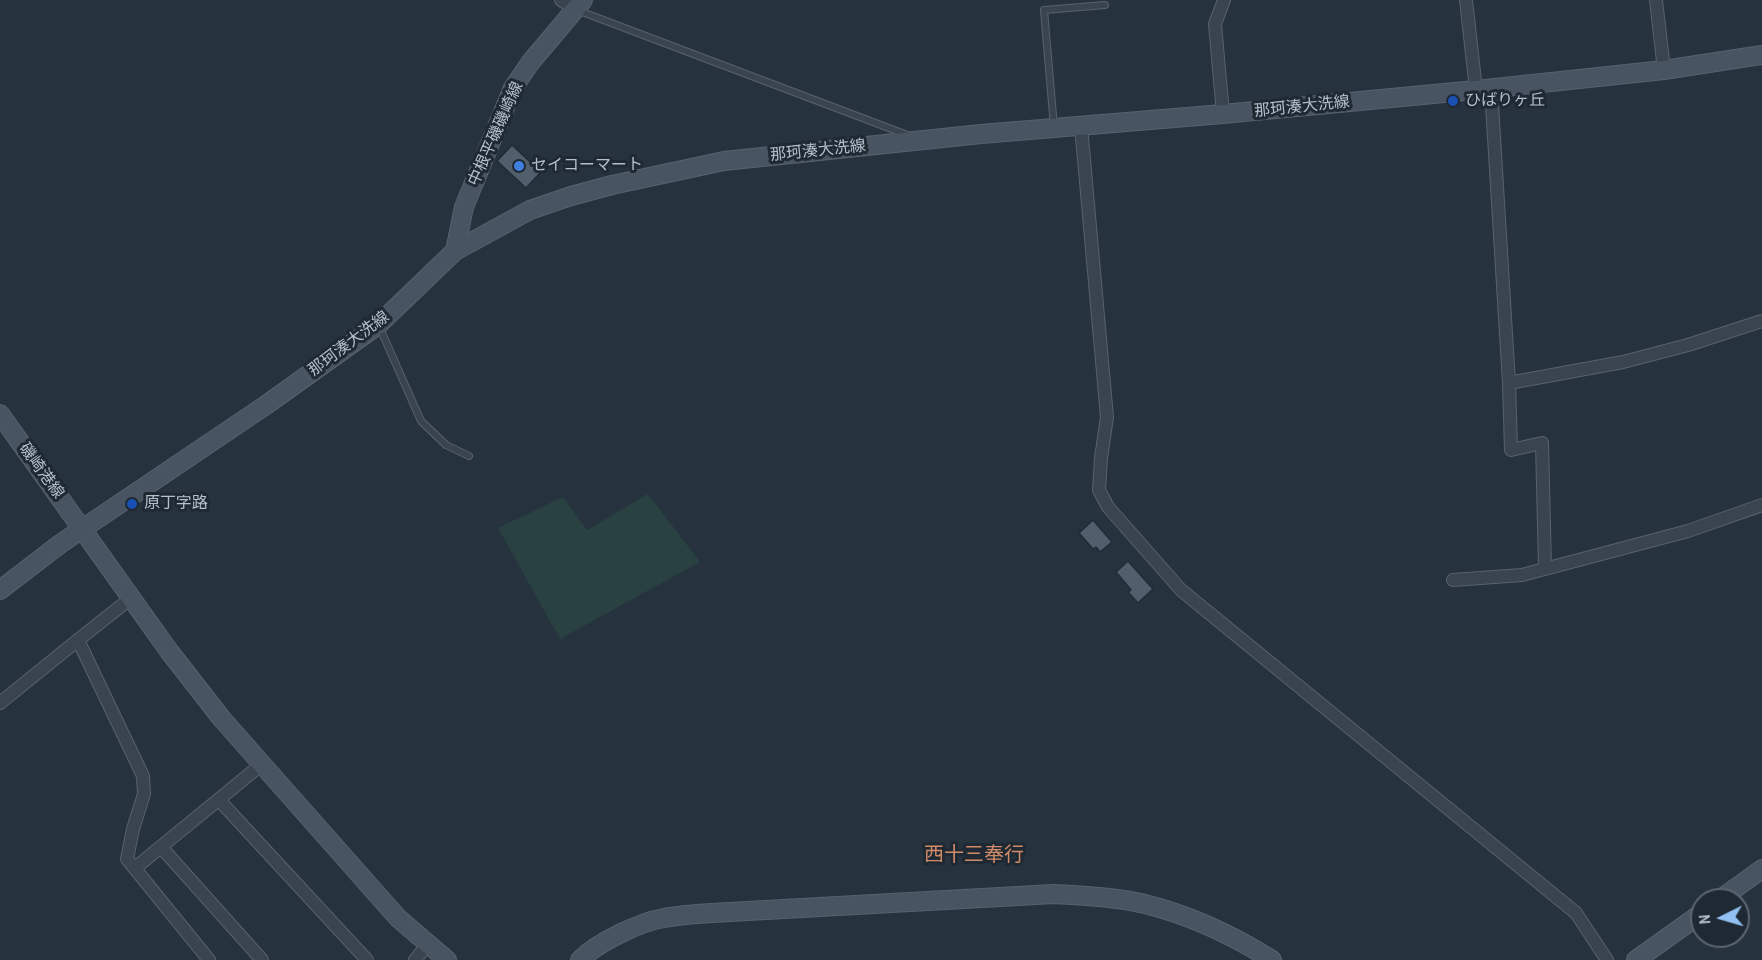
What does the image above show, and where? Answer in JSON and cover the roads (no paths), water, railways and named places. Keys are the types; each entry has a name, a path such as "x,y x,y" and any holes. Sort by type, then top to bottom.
{"main road":[{"name":"中根平磯磯崎線","path":"455,251 464,207 513,88 573,3"},
{"name":"那珂湊大洗線","path":"0,590 82,528 266,405 378,325 455,251 530,210 571,196 724,161 922,140 1483,89 1762,56"},
{"name":"磯崎港線","path":"0,414 169,651 222,719 398,918 447,960"},
{"path":"1736,888 1762,869"},
{"path":"580,960 623,933 662,918 711,913 1054,894 1093,896 1145,904 1186,917 1272,960"},
{"path":"1636,960 1690,922"}],"street":[{"path":"1223,114 1215,24 1224,0"},
{"path":"1466,0 1483,89 1509,383 1510,450 1542,443 1545,568"},
{"path":"1656,0 1664,69"},
{"path":"1081,126 1107,417 1101,458 1100,490 1108,507 1181,590 1576,913 1607,960"},
{"path":"1509,383 1623,362 1688,345 1762,321"},
{"path":"1453,580 1522,575 1688,531 1762,505"},
{"path":"0,703 131,598"},
{"path":"78,640 143,776 144,794 127,859 209,960"},
{"path":"135,868 262,764"},
{"path":"219,800 367,960"},
{"path":"161,847 262,960"},
{"path":"415,960 428,944"}],"lane":[{"path":"573,3 922,140"},
{"path":"1054,128 1044,10 1105,5"},
{"path":"378,325 421,420 446,445 469,456"}],"place":[{"name":"ひばりヶ丘","path":"1453,101"},
{"name":"セイコーマート","path":"519,166"},
{"name":"原丁字路","path":"132,504"}],"district":[{"name":"西十三奉行","path":"974,856"}]}
